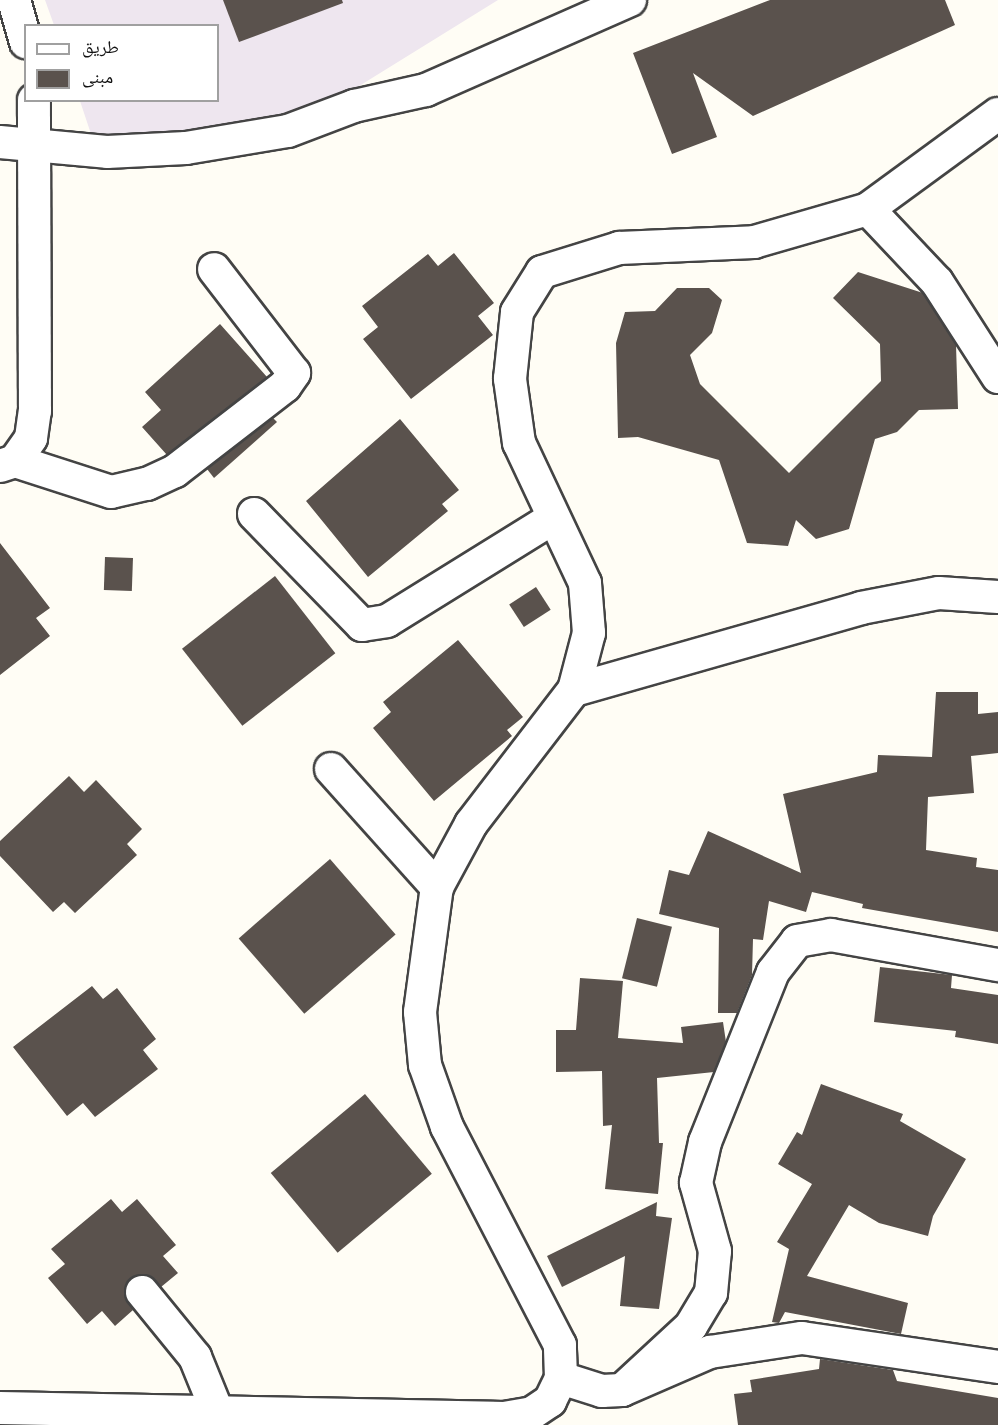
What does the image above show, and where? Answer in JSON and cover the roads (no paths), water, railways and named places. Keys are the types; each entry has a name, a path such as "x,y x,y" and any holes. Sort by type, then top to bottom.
{"street":[{"path":"14,0 24,35"},
{"path":"0,142 33,147 186,148 288,131 354,106 426,90 630,0"},
{"path":"34,102 35,411 31,438 7,464 111,492 147,484 176,471 285,386 294,373 214,269"},
{"path":"0,1408 504,1418 532,1413 550,1401 561,1378 561,1345 447,1127 425,1065 420,1012 437,887 471,824 574,690 589,633 585,583 519,443 510,379 517,312 542,272 619,248 754,242 868,209 998,114"},
{"path":"868,209 937,282 998,377"},
{"path":"254,514 362,625 387,621 553,518"},
{"path":"574,690 861,608 939,593 998,597"},
{"path":"331,769 437,887"},
{"path":"622,1390 692,1326 711,1293 715,1251 696,1183 705,1142 773,972 797,941 831,935 998,965"},
{"path":"142,1292 195,1357 217,1411"},
{"path":"561,1378 602,1391 622,1390 710,1352 802,1338 998,1367"}]}
